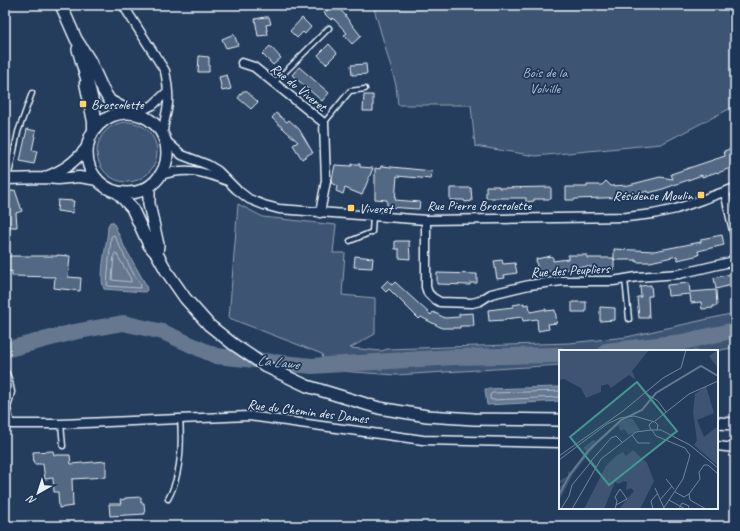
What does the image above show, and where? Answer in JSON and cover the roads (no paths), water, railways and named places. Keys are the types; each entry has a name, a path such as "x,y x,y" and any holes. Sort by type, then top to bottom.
{"main road":[{"path":"61,5 76,39 90,88 96,120 87,154 90,168 98,180 107,188 117,192 134,192 154,182"},
{"path":"76,39 90,61 103,90 110,101 152,121 158,127 164,138 167,155 164,169 154,182 149,204 158,244 157,254"},
{"path":"91,137 103,120 120,113 133,113"},
{"path":"117,192 132,208 149,245 157,254 166,272 185,298 209,325 233,344 267,367 307,386 379,408 427,416 474,419 559,420"},
{"path":"718,423 735,424"}],"street":[{"path":"123,5 165,71 168,83 168,103 163,125 164,138"},
{"name":"Rue du Viveret","path":"242,63 254,67 324,123 326,181 320,213"},
{"path":"133,113 153,105 167,92"},
{"path":"44,178 57,173 72,164 91,137"},
{"name":"Rue Pierre Brossolette","path":"164,138 182,155 208,164 218,171 249,198 264,205 279,209 320,213 426,220 604,218 653,214 735,188"},
{"name":"Rue Pierre Brossolette","path":"154,182 179,170 193,170 207,173 228,181"},
{"path":"7,179 85,178 98,180"},
{"path":"725,192 735,235"},
{"name":"Rue des Peupliers","path":"426,220 426,287 428,293 440,302 472,303 480,301 491,294 529,285 562,281 613,281 637,277 679,274 730,262 735,257"},
{"path":"5,374 10,392 6,408 7,424"},
{"name":"Rue du Chemin des Dames","path":"7,424 61,424 249,416 423,440 559,443"},
{"path":"718,446 735,448"}],"lane":[{"path":"274,84 329,28"},
{"path":"324,123 350,91 365,89"},
{"path":"7,179 18,132 32,93"},
{"path":"154,182 152,204 166,272"},
{"path":"350,241 372,232 373,216"},
{"name":"Rue des Peupliers","path":"625,279 629,319"},
{"path":"168,499 173,490 178,471 181,436 180,418"},
{"path":"61,424 63,446"}],"water":[{"path":"110,222 113,222 124,246 146,285 147,290 145,292 104,289 102,276 108,226"},
{"path":"559,387 559,401 487,405 485,389"}],"waterway":[{"name":"La Lawe","path":"5,350 74,332 123,323 163,332 216,356 312,366 454,357 559,355"},
{"name":"La Lawe","path":"615,350 683,342 735,330"}],"place":[{"name":"Brossolette","path":"83,104"},
{"name":"Résidence Moulin","path":"701,195"},
{"name":"Viveret","path":"351,208"}],"park label":[{"name":"Bois de la Volville","path":"545,80"}]}
